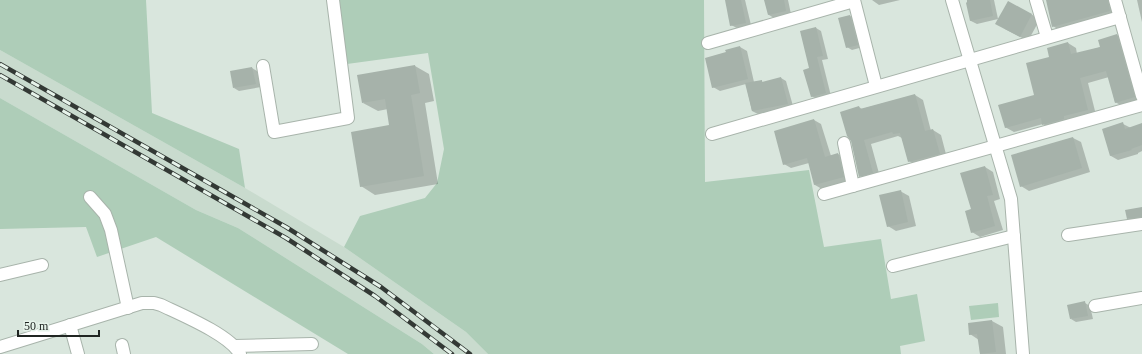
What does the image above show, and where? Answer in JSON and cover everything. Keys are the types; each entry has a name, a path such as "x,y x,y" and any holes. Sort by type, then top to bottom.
{"street":[{"path":"263,66 273,131 348,118 333,0"},
{"path":"708,43 854,0 876,86"},
{"path":"952,0 1011,199 1023,354"},
{"path":"1036,0 1047,37"},
{"path":"1115,0 1142,96"},
{"path":"712,134 969,59 1120,17"},
{"path":"824,194 1142,105"},
{"path":"844,143 853,186"},
{"path":"90,197 105,214 111,230 128,308"},
{"path":"1068,236 1142,224"},
{"path":"893,266 1014,236"},
{"path":"0,275 42,265"},
{"path":"1095,306 1142,298"},
{"path":"5,346 142,303 154,302 161,304 223,336 237,350 312,344"},
{"path":"70,326 78,354"}],"shaded area":[{"path":"0,50 245,188 344,247 466,332 488,354 434,354 422,344 238,228 196,210 0,98"}],"green space":[{"path":"0,0 146,0 152,113 239,149 245,188 0,50"},
{"path":"339,0 704,0 705,182 809,170 824,247 881,239 891,299 917,294 925,341 900,346 901,354 488,354 466,332 344,247 360,216 425,198 437,183 444,149 428,53 347,64"},
{"path":"0,98 196,210 238,228 422,344 434,354 348,354 156,237 97,257 86,227 0,229"},
{"path":"998,303 999,317 971,320 969,306"}],"building":[{"path":"725,0 741,0 746,23 730,26"},
{"path":"764,0 784,0 786,11 768,15"},
{"path":"967,0 990,0 993,16 970,21 966,3"},
{"path":"1046,0 1108,0 1110,11 1052,27"},
{"path":"1008,1 1032,14 1020,37 995,24"},
{"path":"850,15 858,45 846,48 838,18"},
{"path":"816,27 823,56 817,57 826,93 811,97 803,70 809,68 800,31"},
{"path":"1117,34 1135,97 1115,103 1106,71 1080,78 1088,110 1064,116 1064,119 1042,125 1041,118 1005,128 998,105 1034,95 1026,63 1049,57 1047,48 1068,42 1071,54 1100,47 1098,40"},
{"path":"740,46 748,79 712,88 705,58"},
{"path":"415,65 420,93 411,95 424,176 360,187 351,132 389,125 385,99 362,103 357,75"},
{"path":"252,67 256,84 233,88 230,71"},
{"path":"781,77 788,104 752,111 745,83 762,80 762,82"},
{"path":"915,94 925,131 933,129 940,154 908,162 900,133 893,134 892,132 864,140 873,173 859,177 851,141 847,136 840,112 859,106 860,109"},
{"path":"814,119 825,157 838,153 844,177 814,185 807,158 783,165 774,131"},
{"path":"1123,122 1125,129 1142,123 1142,145 1131,149 1132,150 1110,156 1102,129"},
{"path":"1073,137 1082,168 1020,187 1011,155"},
{"path":"985,166 993,195 987,196 995,226 971,233 965,211 971,209 960,173"},
{"path":"901,190 908,222 887,227 879,195"},
{"path":"1142,207 1142,217 1127,219 1125,210"},
{"path":"1085,301 1088,316 1070,319 1067,305"},
{"path":"992,320 996,352 980,354 977,334 969,335 968,323"}],"railway":[{"path":"0,64 286,227 381,287 470,354"},
{"path":"0,75 286,238 375,296 452,354"}]}
